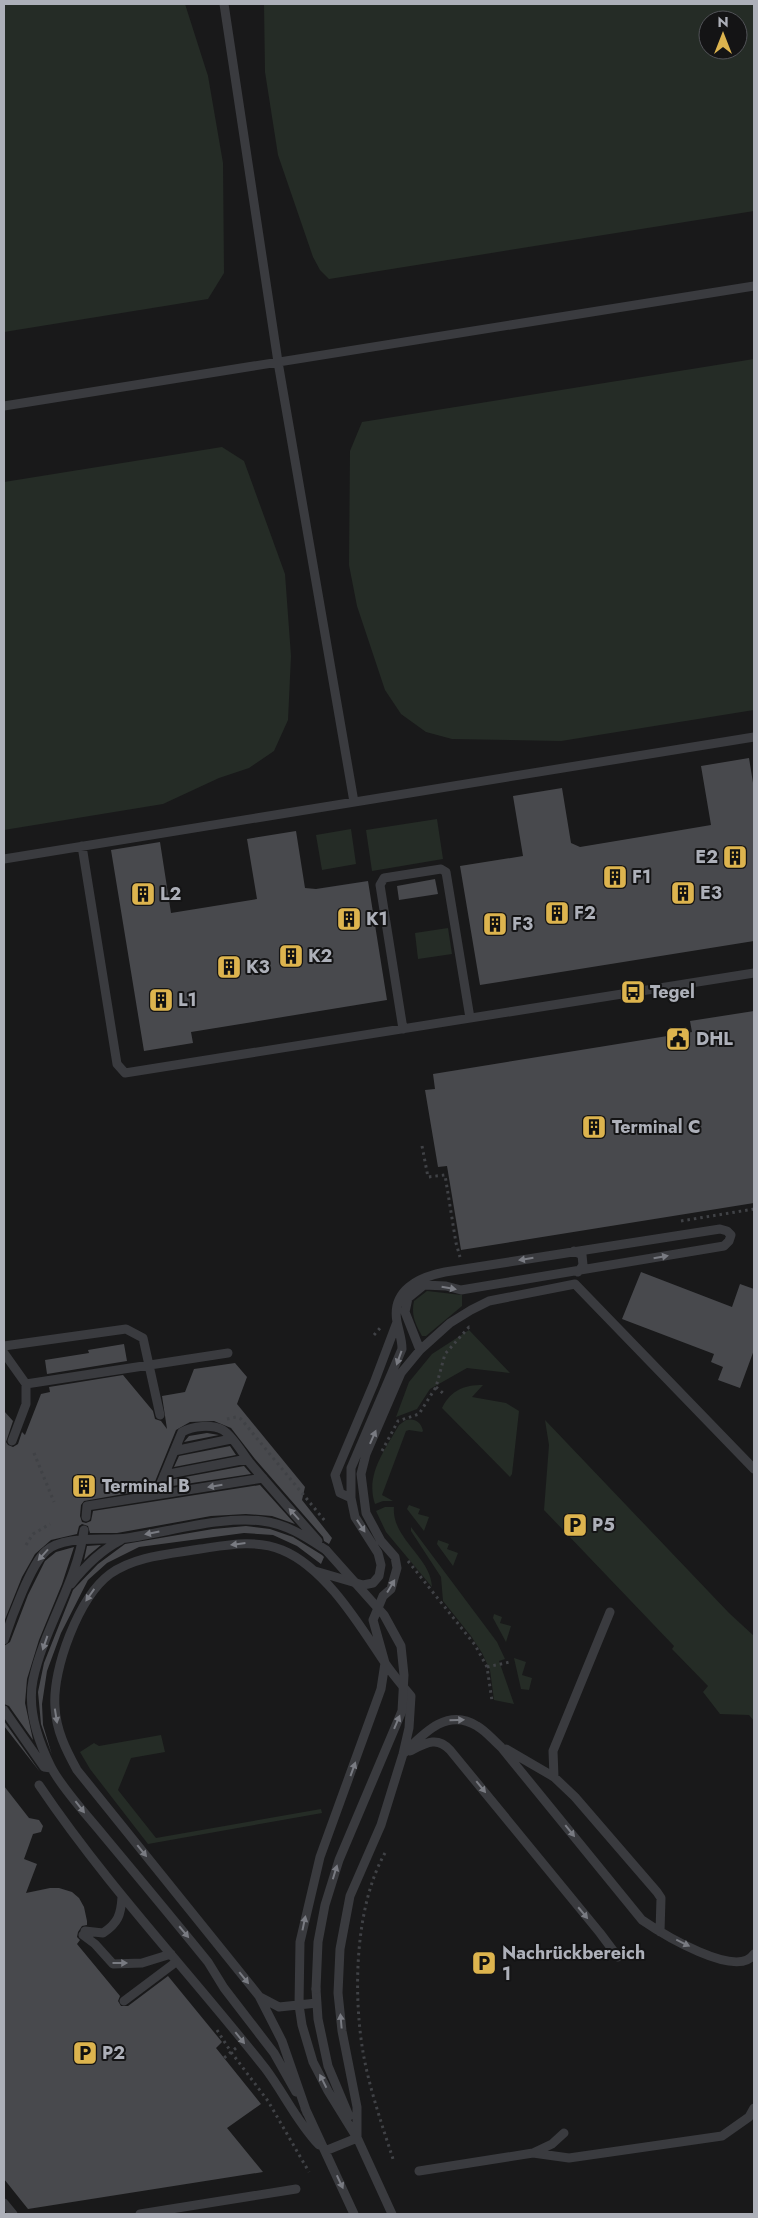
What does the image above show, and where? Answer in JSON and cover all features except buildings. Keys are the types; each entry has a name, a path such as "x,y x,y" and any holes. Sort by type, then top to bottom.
{"lane":[{"path":"224,4 278,362 354,802"},
{"path":"4,406 754,286"},
{"path":"4,859 754,737"},
{"path":"82,846 117,1064 125,1073 754,973"},
{"path":"403,1029 380,885 384,878 431,870 441,869 446,872 470,1018"},
{"path":"354,2214 308,2113 282,2041 259,1996 77,1770 64,1747 58,1729 55,1707 56,1683 70,1636 85,1602 97,1586 110,1574 124,1566 166,1555 248,1543 282,1550 315,1571 363,1585 373,1583 379,1576 381,1565 378,1553 355,1517 351,1498 352,1468 402,1349 402,1337 397,1322 397,1308 401,1296 412,1283 427,1276 720,1229 727,1231 731,1235 729,1241 724,1246 578,1272 462,1290 446,1286 424,1285 408,1298 405,1312 420,1350"},
{"path":"574,1252 582,1255 583,1265 578,1272"},
{"path":"357,2138 328,2091 313,2062 302,2025 299,2005 300,1942 312,1886 329,1831 382,1689 385,1663 373,1620 383,1596 391,1589 397,1568 395,1557 381,1541 366,1513 361,1474 366,1454 401,1373 420,1350 450,1323 471,1310 489,1301 574,1284 754,1469"},
{"path":"351,1498 340,1493 335,1475 374,1383 397,1322"},
{"path":"4,1346 126,1329 143,1338 160,1415"},
{"path":"4,1353 26,1384 26,1404 12,1441"},
{"path":"26,1384 228,1353"},
{"path":"156,1495 182,1432 188,1429 214,1427 224,1431 263,1478 384,1614 401,1646 404,1675 402,1711 339,1860 325,1905 318,1942 316,1989 318,2019 328,2066 357,2138 392,2214"},
{"path":"174,1451 231,1439"},
{"path":"164,1475 247,1459"},
{"path":"86,1516 87,1506 263,1478"},
{"path":"4,1640 36,1563 45,1551 60,1544 83,1540 126,1538 240,1520 278,1524 299,1532 326,1550"},
{"path":"84,1530 83,1540 67,1588 52,1623 33,1682 32,1713 37,1738 51,1768 79,1805 208,1962 224,1988 274,2053 308,2113"},
{"path":"67,1588 84,1567 99,1554 126,1538"},
{"path":"315,1571 360,1625 385,1663 411,1696 409,1728 403,1754 381,1825 350,1896 339,1955 338,1993 342,2031 357,2107 357,2138"},
{"path":"554,1777 553,1751 610,1612"},
{"path":"4,1710 44,1767 51,1768"},
{"path":"403,1754 440,1722 453,1719 466,1720 478,1726 501,1746 642,1920 660,1932 698,1950 734,1963 748,1960 754,1954"},
{"path":"403,1754 434,1740 443,1742 618,1957"},
{"path":"501,1746 554,1777 576,1797 662,1898 660,1932"},
{"path":"39,1785 68,1828 122,1897 266,2069 306,2132 325,2151"},
{"path":"122,1897 120,1913 115,1925 103,1933 84,1933 113,1964 142,1963 174,1958"},
{"path":"124,2001 174,1958"},
{"path":"259,1996 279,2007 317,2003"},
{"path":"419,2171 534,2153 569,2158 722,2136 749,2117 754,2108"},
{"path":"534,2153 552,2144 564,2133"},
{"path":"325,2151 357,2138"},
{"path":"140,2214 296,2189"},
{"path":"4,2204 14,2214"}],"path":[{"path":"422,1146 428,1177 445,1174 459,1257 468,1256"},
{"path":"678,1222 754,1209"},
{"path":"380,1456 398,1421 419,1414 436,1387 445,1354 469,1326 472,1329"},
{"path":"436,1387 445,1395"},
{"path":"240,1419 325,1521"},
{"path":"34,1453 54,1502"},
{"path":"26,1544 33,1534 50,1524"},
{"path":"407,1560 470,1637 487,1668 492,1701"},
{"path":"487,1668 510,1662"},
{"path":"385,1853 365,1909 357,1984 363,2053 393,2159"},
{"path":"214,2026 268,2101 310,2172"},
{"path":"224,2058 243,2042"}],"shaded area":[{"path":"4,4 185,4 208,76 223,163 224,273 208,299 4,332"},
{"path":"264,4 754,4 754,211 329,279 320,270 313,257 278,155 265,72"},
{"path":"754,359 754,710 561,741 452,739 426,732 401,714 385,690 357,606 349,565 350,451 362,422"},
{"path":"222,447 244,461 285,574 291,656 288,720 274,751 249,768 219,778 163,804 4,830 4,482"},
{"path":"437,819 443,859 372,871 366,830"},
{"path":"351,829 356,864 322,870 316,835"},
{"path":"448,928 452,954 418,959 415,933"},
{"path":"427,1291 462,1295 462,1306 426,1336 422,1336 414,1319 413,1306 414,1301"},
{"path":"469,1330 510,1373 467,1368 430,1389 417,1409 396,1417 409,1382 432,1354"},
{"path":"483,1385 472,1397 506,1403 519,1411 512,1474 510,1477 442,1408 450,1397 459,1390 470,1386"},
{"path":"406,1420 417,1421 423,1431 406,1431 382,1495 393,1501 383,1501 375,1504 373,1483 378,1463 399,1425"},
{"path":"545,1420 729,1613 754,1636 754,1721 749,1715 720,1714 703,1692 708,1686 672,1649 674,1646 544,1510 549,1445"},
{"path":"409,1505 420,1509 418,1514 429,1517 424,1531 407,1509"},
{"path":"385,1507 394,1507 395,1518 399,1528 404,1538 425,1566 430,1576 432,1587 386,1532 376,1511"},
{"path":"411,1527 497,1642 505,1659 499,1661 514,1704 494,1700 490,1670 482,1653 443,1601 441,1577 411,1531"},
{"path":"438,1540 449,1544 447,1549 458,1553 453,1566 437,1544"},
{"path":"494,1614 502,1617 500,1623 511,1626 506,1642 493,1618"},
{"path":"514,1658 526,1662 522,1675 532,1678 529,1690 521,1689"},
{"path":"161,1735 165,1752 131,1758 118,1790 156,1838 321,1809 322,1813 148,1844 90,1769 80,1752 94,1743 99,1746"}],"place":[{"name":"E2","path":"735,857"},
{"name":"F1","path":"615,877"},
{"name":"E3","path":"683,893"},
{"name":"L2","path":"143,894"},
{"name":"F2","path":"557,913"},
{"name":"K1","path":"349,919"},
{"name":"F3","path":"495,924"},
{"name":"K2","path":"291,956"},
{"name":"K3","path":"229,967"},
{"name":"Tegel","path":"633,992"},
{"name":"L1","path":"161,1000"},
{"name":"DHL","path":"678,1039"},
{"name":"Terminal C","path":"594,1127"},
{"name":"Terminal B","path":"84,1486"},
{"name":"P5","path":"575,1525"},
{"name":"Nachrückbereich 1","path":"484,1963"},
{"name":"P2","path":"85,2053"}]}
